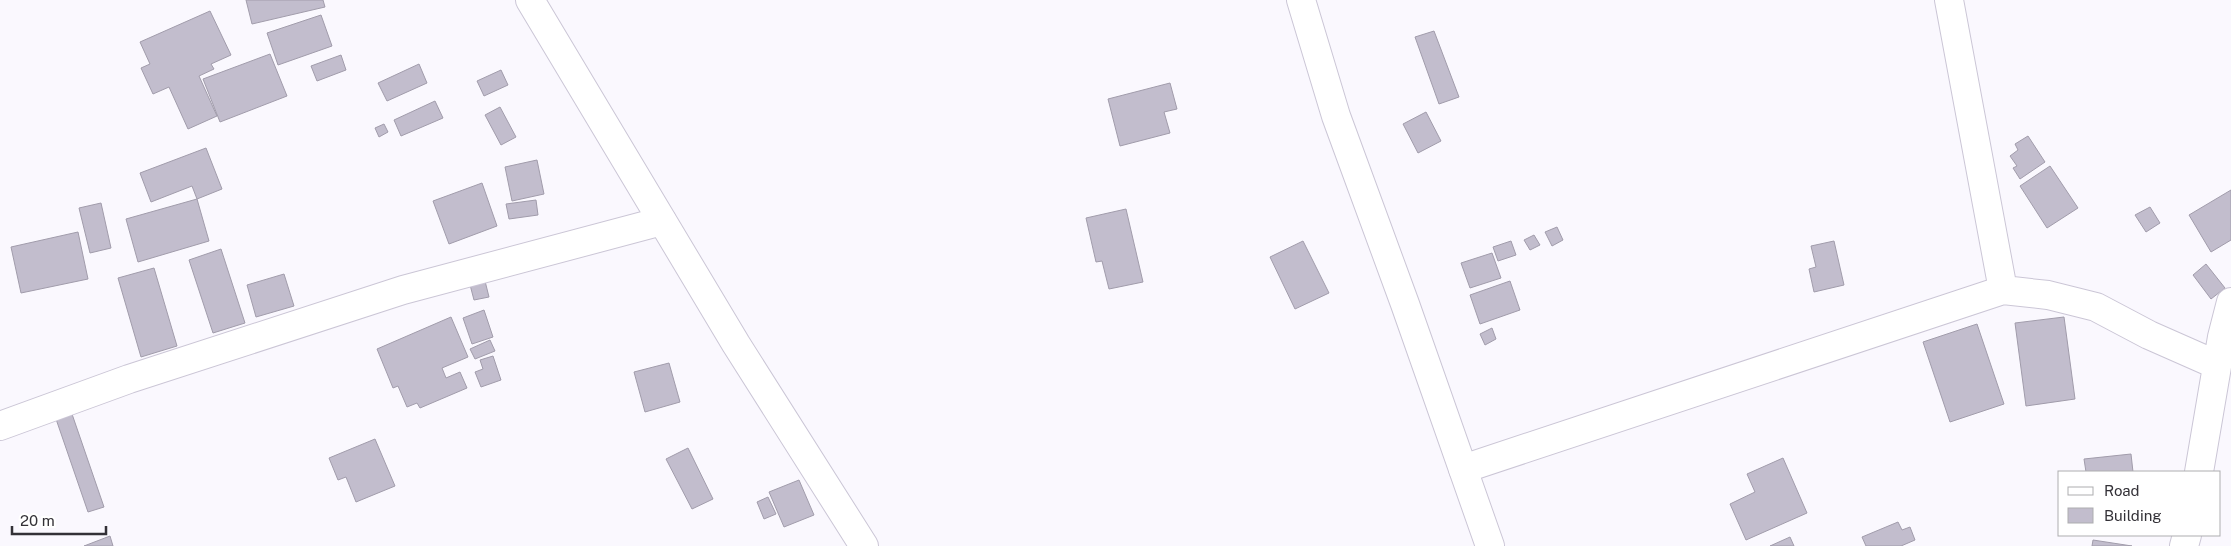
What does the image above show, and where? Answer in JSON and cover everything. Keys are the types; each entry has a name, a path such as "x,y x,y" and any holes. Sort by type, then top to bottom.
{"street":[{"path":"530,0 736,344 864,546"},
{"path":"1302,0 1336,116 1405,304 1490,546"},
{"path":"1949,0 2003,290"},
{"path":"0,426 129,379 403,290 662,220"},
{"path":"1464,471 1463,469 2003,290 2048,294 2096,307 2150,335 2217,365"},
{"path":"2199,471 2217,365 2231,302"}],"building":[{"path":"246,0 323,0 325,7 252,24"},
{"path":"210,11 231,55 211,64 214,69 199,76 217,116 188,129 169,87 153,94 141,68 150,64 140,42"},
{"path":"321,15 332,46 278,65 267,33"},
{"path":"1434,31 1459,97 1439,104 1415,37"},
{"path":"270,54 287,96 220,122 203,79"},
{"path":"341,55 346,70 317,81 311,66"},
{"path":"419,64 427,83 387,101 378,83"},
{"path":"501,70 508,85 484,96 477,81"},
{"path":"1170,83 1177,109 1164,112 1170,133 1120,146 1108,99"},
{"path":"435,101 443,118 401,136 394,120"},
{"path":"500,107 516,137 501,145 485,115"},
{"path":"1426,112 1441,141 1418,153 1403,124"},
{"path":"384,124 388,132 379,137 375,128"},
{"path":"2028,136 2045,162 2020,179 2013,168 2017,166 2010,156 2018,150 2015,144"},
{"path":"206,148 222,189 197,199 192,186 151,202 140,173"},
{"path":"537,160 544,194 512,201 505,167"},
{"path":"2050,166 2078,208 2047,228 2020,186"},
{"path":"482,183 497,226 449,244 433,201"},
{"path":"2231,190 2231,240 2211,252 2189,215"},
{"path":"197,199 209,241 138,262 126,219"},
{"path":"536,200 538,215 509,219 506,204"},
{"path":"101,203 111,248 90,253 79,208"},
{"path":"2150,207 2160,223 2146,232 2135,215"},
{"path":"1126,209 1143,282 1109,289 1102,261 1096,262 1086,218"},
{"path":"1557,227 1563,240 1552,246 1545,232"},
{"path":"78,232 88,279 21,293 11,247"},
{"path":"1534,235 1540,245 1530,250 1524,240"},
{"path":"1303,241 1329,293 1295,309 1270,257"},
{"path":"1511,241 1516,255 1498,261 1493,247"},
{"path":"1834,241 1844,285 1814,292 1809,269 1816,267 1811,246"},
{"path":"221,249 245,323 213,333 189,260"},
{"path":"1492,253 1501,278 1470,288 1461,263"},
{"path":"2206,264 2225,288 2211,299 2193,275"},
{"path":"154,268 177,346 141,357 118,278"},
{"path":"284,274 294,306 256,317 247,285"},
{"path":"484,277 489,297 474,300 469,281"},
{"path":"1510,281 1520,310 1480,324 1470,295"},
{"path":"484,310 493,337 472,344 463,318"},
{"path":"451,317 468,357 442,368 446,378 460,372 467,388 420,408 417,403 407,407 398,386 393,388 377,349"},
{"path":"2064,317 2075,399 2026,406 2015,323"},
{"path":"1977,324 2004,404 1950,422 1923,342"},
{"path":"1492,328 1496,339 1485,345 1480,334"},
{"path":"490,340 495,351 475,359 470,349"},
{"path":"493,356 501,380 481,387 475,372 483,369 480,360"},
{"path":"669,363 680,402 645,412 634,372"},
{"path":"72,414 104,507 88,512 56,419"},
{"path":"375,439 395,486 356,502 346,477 338,480 329,458"},
{"path":"688,448 713,499 692,509 666,459"},
{"path":"2131,454 2133,471 2086,471 2084,459"},
{"path":"1783,458 1807,513 1746,540 1730,504 1755,492 1747,474"},
{"path":"799,480 814,515 784,527 769,492"},
{"path":"768,497 776,514 764,519 757,502"},
{"path":"1898,522 1902,530 1910,527 1915,540 1901,546 1866,546 1862,537"},
{"path":"110,536 113,546 84,546"},
{"path":"1790,537 1794,546 1770,546"},
{"path":"2093,540 2132,546 2092,546"}]}
